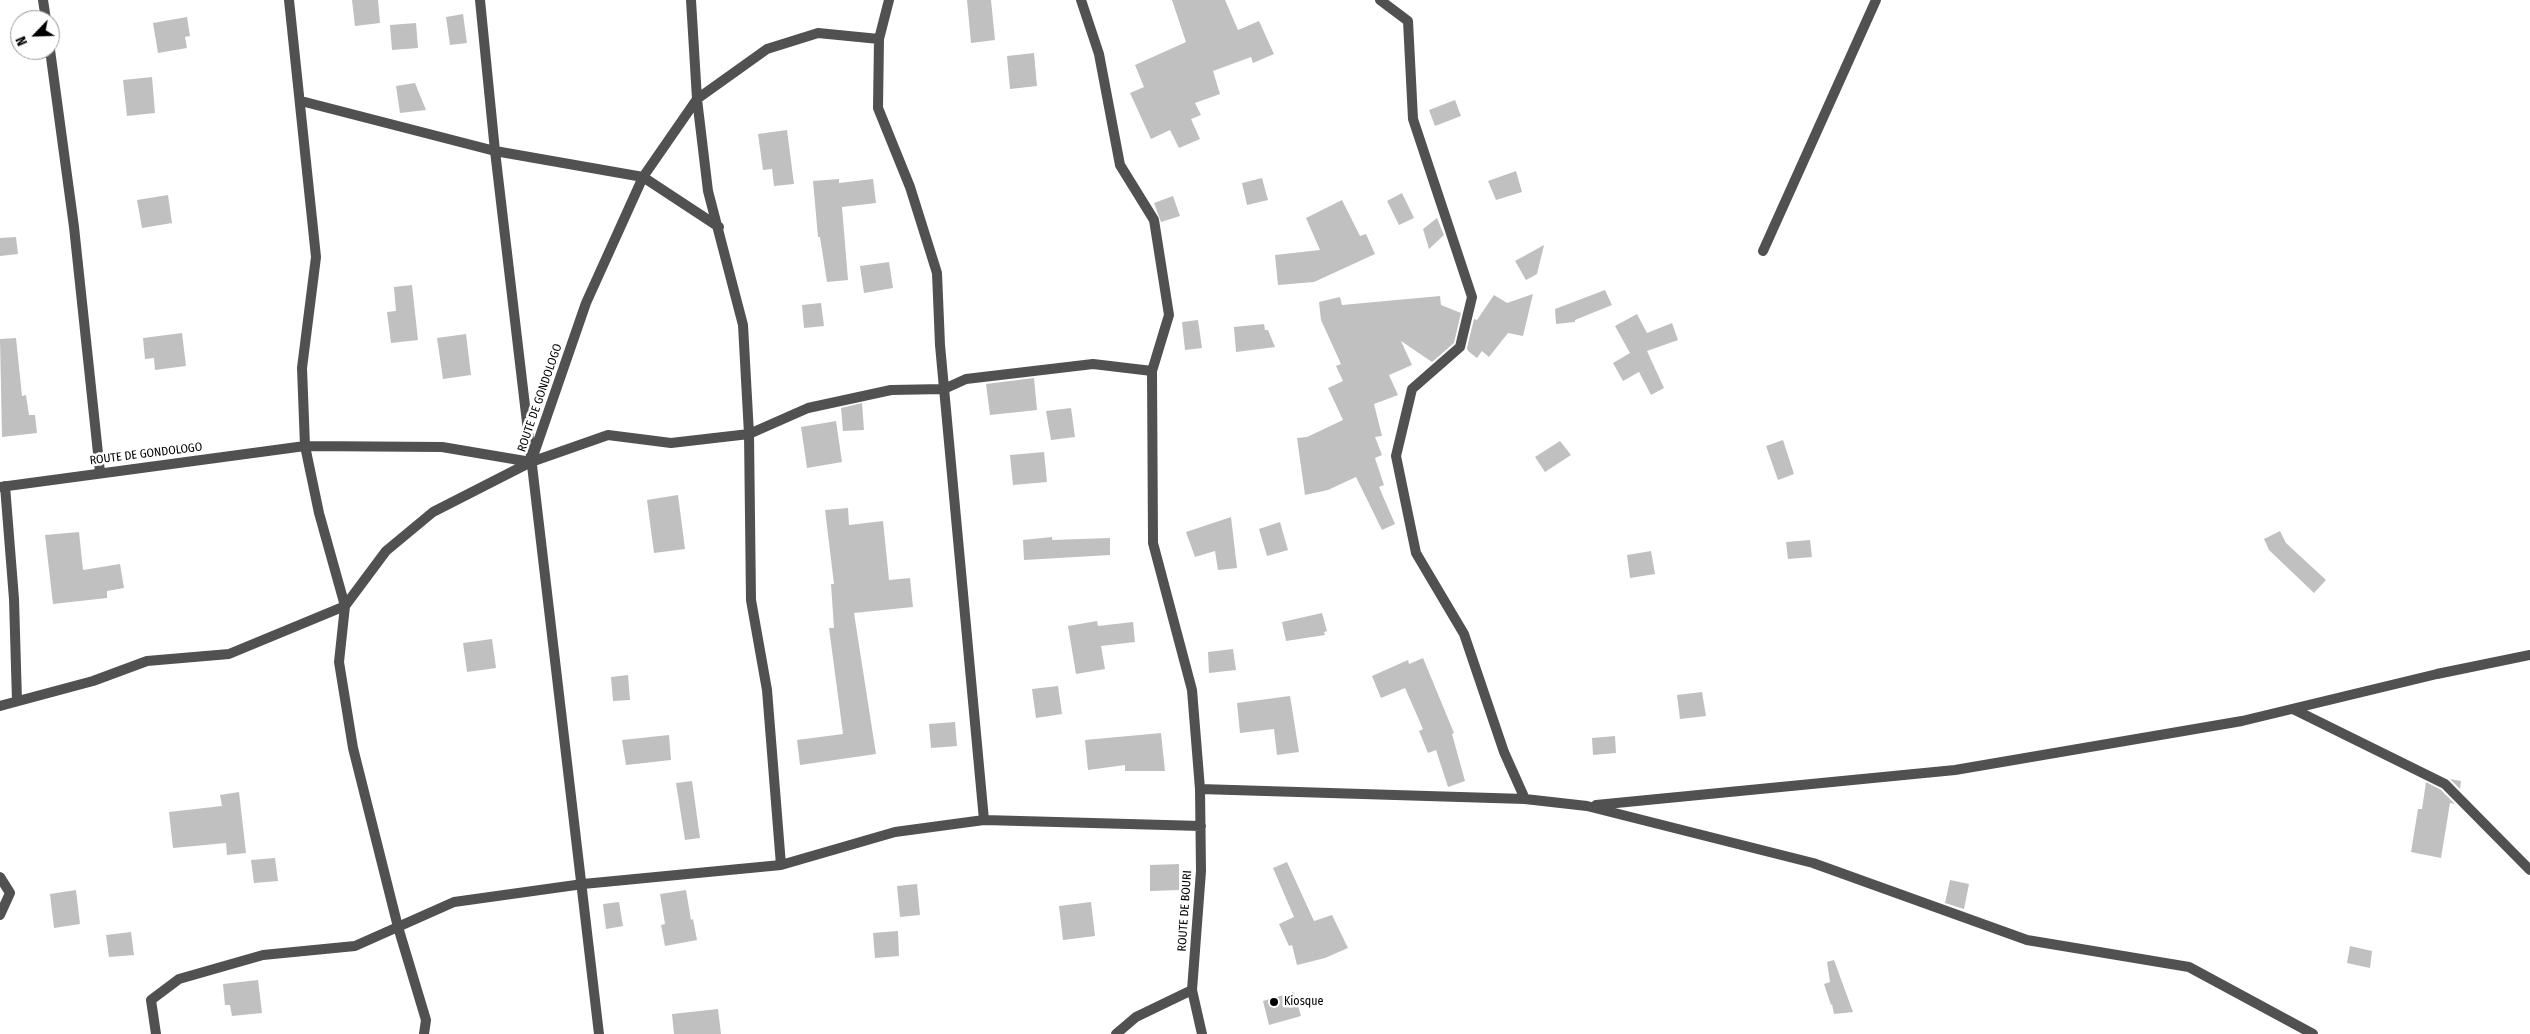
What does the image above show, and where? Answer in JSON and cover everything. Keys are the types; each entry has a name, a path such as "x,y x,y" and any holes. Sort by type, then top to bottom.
{"street":[{"path":"289,0 316,257 302,368 305,446 319,513 345,606 339,662 353,748 398,927 426,1020 424,1034"},
{"path":"480,0 494,151 583,884 599,1034"},
{"path":"691,0 697,99 708,190 743,325 749,434 751,600 767,690 781,865"},
{"path":"889,0 879,39 878,108 910,186 938,274 944,389 984,820"},
{"name":"ROUTE DE BOURI","path":"1081,0 1099,54 1120,165 1154,220 1169,315 1152,371 1153,543 1192,690 1201,826 1201,871 1192,990 1202,1034"},
{"path":"1380,0 1408,22 1413,119 1472,297 1460,347 1412,389 1396,456 1416,553 1464,634 1504,752 1525,799"},
{"path":"1763,251 1876,0"},
{"name":"ROUTE DE GONDOLOGO","path":"2,486 305,446 442,447 531,462 586,303 643,177 697,99 767,49 818,33 879,39"},
{"path":"51,60 74,227 100,472"},
{"path":"300,101 494,151 643,177 719,227"},
{"path":"0,706 93,681 147,660 229,654 345,606 386,551 433,512 531,462 608,435 671,444 749,434 808,408 891,390 944,389 966,378 1093,364 1152,371"},
{"path":"2,486 14,599 17,701"},
{"path":"1588,806 1955,770 2242,721 2530,655"},
{"path":"2293,709 2445,784 2530,870"},
{"path":"1200,789 1525,799 1588,806 1813,863 2027,940 2189,967 2313,1034"},
{"path":"156,1034 151,1000 179,979 263,955 355,946 454,902 583,884 781,865 895,832 984,820 1201,826"},
{"path":"0,877 10,894 0,915"},
{"path":"1116,1034 1136,1017 1192,990"}],"building":[{"path":"352,0 378,0 380,23 355,26"},
{"path":"967,0 991,0 995,40 971,43"},
{"path":"1172,0 1225,0 1238,30 1259,21 1274,54 1253,63 1251,57 1213,71 1220,94 1195,103 1201,115 1191,119 1200,139 1179,148 1170,130 1151,139 1130,93 1144,87 1135,65 1186,42"},
{"path":"463,14 467,43 450,45 446,17"},
{"path":"187,17 190,36 185,37 187,48 158,53 153,23"},
{"path":"416,23 418,48 392,50 390,25"},
{"path":"1034,53 1037,86 1010,89 1007,56"},
{"path":"152,77 155,113 127,116 123,80"},
{"path":"415,83 426,110 400,113 396,86"},
{"path":"1455,100 1461,116 1435,126 1429,110"},
{"path":"787,130 794,184 774,186 772,169 763,170 758,134"},
{"path":"1516,171 1522,192 1496,200 1488,181"},
{"path":"1262,178 1268,200 1247,205 1242,183"},
{"path":"839,179 839,183 873,179 876,203 842,207 848,280 827,282 820,237 818,237 813,181"},
{"path":"1402,193 1414,218 1399,225 1387,201"},
{"path":"168,195 172,223 142,228 137,200"},
{"path":"1173,196 1180,216 1161,222 1154,203"},
{"path":"1342,200 1360,236 1366,234 1375,254 1314,282 1278,285 1275,255 1320,250 1306,218"},
{"path":"1437,218 1444,235 1429,249 1423,229"},
{"path":"16,237 18,254 0,256 0,238"},
{"path":"1544,245 1537,274 1526,280 1515,261"},
{"path":"889,262 893,288 864,293 860,266"},
{"path":"412,285 418,340 391,343 387,312 396,311 394,287"},
{"path":"1605,290 1612,305 1575,320 1575,322 1556,324 1555,309"},
{"path":"1533,294 1523,336 1508,333 1489,357 1482,351 1477,358 1468,351 1467,348 1474,319 1477,320 1494,295 1507,303"},
{"path":"1440,296 1441,305 1461,313 1454,343 1432,362 1401,341 1412,365 1389,375 1398,395 1374,404 1382,436 1375,437 1382,455 1375,458 1384,485 1379,487 1395,524 1382,530 1356,477 1328,490 1305,495 1297,438 1307,437 1343,420 1328,388 1343,381 1336,366 1341,364 1321,320 1319,302 1340,297 1342,305"},
{"path":"821,303 824,326 804,328 802,305"},
{"path":"1637,314 1647,333 1672,323 1678,340 1647,351 1664,388 1651,395 1639,372 1623,381 1613,363 1630,353 1615,326"},
{"path":"1198,320 1202,348 1185,350 1182,322"},
{"path":"1264,324 1265,330 1268,330 1275,347 1236,352 1234,327"},
{"path":"182,333 186,366 155,370 154,358 145,359 143,338"},
{"path":"466,334 471,375 443,379 437,338"},
{"path":"16,338 22,396 26,395 29,415 35,415 37,433 2,437 0,339"},
{"path":"1034,378 1037,410 990,415 986,384"},
{"path":"862,403 864,430 843,431 841,408"},
{"path":"1071,408 1075,437 1051,440 1046,411"},
{"path":"836,421 842,462 807,468 801,427"},
{"path":"1783,440 1794,474 1778,480 1766,446"},
{"path":"1560,441 1571,455 1545,472 1535,457"},
{"path":"1044,452 1047,482 1013,485 1010,455"},
{"path":"678,495 685,549 654,553 647,500"},
{"path":"848,508 849,525 883,521 889,580 910,578 913,607 854,613 876,754 800,765 797,740 843,734 829,628 834,628 831,584 834,584 825,510"},
{"path":"1231,517 1237,568 1218,570 1215,551 1195,557 1186,532"},
{"path":"1280,522 1288,550 1267,556 1259,529"},
{"path":"2280,531 2286,543 2326,580 2314,593 2269,550 2264,539"},
{"path":"79,532 83,570 120,564 124,588 107,591 107,598 53,604 45,535"},
{"path":"1052,537 1052,540 1110,538 1110,555 1024,560 1023,540"},
{"path":"1810,540 1812,557 1788,559 1786,542"},
{"path":"1651,551 1655,574 1630,578 1627,555"},
{"path":"1322,613 1327,631 1324,632 1325,635 1286,641 1282,622"},
{"path":"1097,621 1098,626 1133,622 1135,642 1101,646 1105,669 1076,674 1068,626"},
{"path":"492,639 496,668 467,672 463,643"},
{"path":"1233,649 1236,670 1209,673 1208,652"},
{"path":"1423,658 1454,733 1452,734 1465,781 1448,787 1436,750 1428,753 1419,731 1423,729 1405,688 1381,698 1372,676 1408,660 1409,664"},
{"path":"628,675 630,700 613,701 611,677"},
{"path":"1058,686 1062,714 1036,718 1032,689"},
{"path":"1702,692 1706,716 1680,719 1677,695"},
{"path":"1290,696 1299,752 1277,755 1274,729 1240,733 1237,703"},
{"path":"955,722 957,746 931,748 929,724"},
{"path":"1161,733 1165,771 1125,771 1125,765 1088,770 1085,740"},
{"path":"669,735 671,760 626,765 622,740"},
{"path":"1615,736 1616,753 1593,755 1592,738"},
{"path":"2450,779 2461,781 2460,789"},
{"path":"692,781 700,838 685,840 676,783"},
{"path":"2426,782 2441,790 2455,804 2450,803 2441,858 2411,852 2418,809 2422,809"},
{"path":"239,792 246,853 227,855 226,843 173,848 169,812 222,806 220,795"},
{"path":"275,858 278,881 254,883 251,860"},
{"path":"1287,862 1314,921 1332,915 1348,948 1325,958 1297,965 1292,945 1289,946 1279,924 1294,917 1273,868"},
{"path":"1179,864 1179,890 1150,891 1150,865"},
{"path":"1950,880 1969,884 1964,909 1945,903"},
{"path":"917,884 920,915 900,917 897,886"},
{"path":"76,890 80,924 54,928 50,894"},
{"path":"686,890 691,920 693,919 697,940 665,946 661,925 665,924 660,894"},
{"path":"619,902 623,926 606,929 603,904"},
{"path":"1091,902 1095,936 1063,940 1059,906"},
{"path":"898,931 899,956 875,958 873,933"},
{"path":"131,932 134,955 109,957 106,935"},
{"path":"2350,946 2372,951 2370,968 2347,963"},
{"path":"1834,960 1853,1012 1834,1014 1824,984 1830,982 1827,962"},
{"path":"258,980 262,1013 232,1016 230,1005 225,1005 223,984"},
{"path":"1294,992 1301,1016 1269,1025 1263,1001"},
{"path":"718,1009 721,1034 674,1034 672,1014"}],"place":[{"name":"Kiosque","path":"1274,1002"}]}
